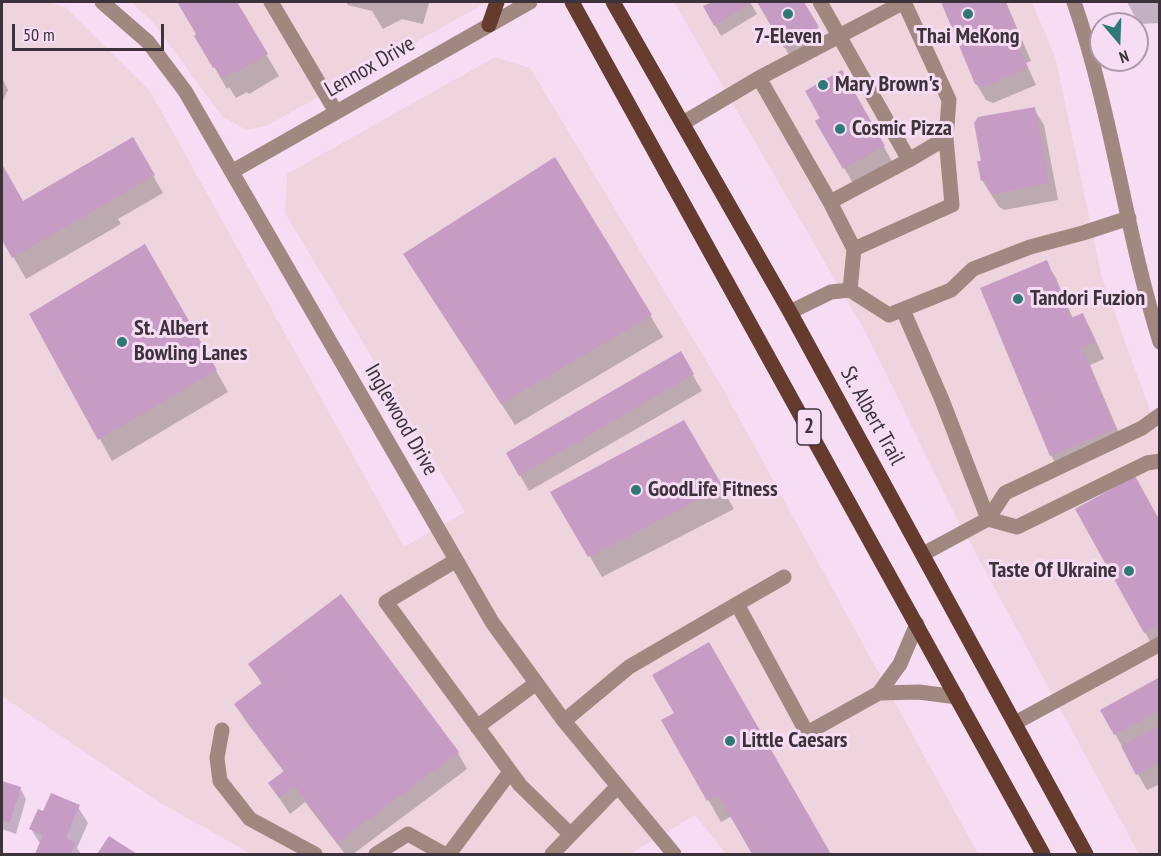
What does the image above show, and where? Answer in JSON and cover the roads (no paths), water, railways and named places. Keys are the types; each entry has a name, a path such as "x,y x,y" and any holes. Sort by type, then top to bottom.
{"main road":[{"path":"489,25 497,2"},
{"name":"2","path":"572,2 1044,855"},
{"name":"St. Albert Trail","path":"614,2 790,312 1086,855"}],"street":[{"name":"Inglewood Drive","path":"104,2 136,30 171,69 233,171 492,622 535,684 674,855"},
{"path":"271,2 336,112"},
{"name":"Lennox Drive","path":"233,171 530,2"},
{"path":"820,2 909,160"},
{"path":"683,123 759,78 903,2 949,100 946,138 952,205 854,249"},
{"path":"1074,2 1088,42 1144,291 1160,342"},
{"path":"759,78 830,202 854,249 850,290"},
{"path":"830,202 946,138"},
{"path":"790,312 833,291 850,290 889,315 951,290 973,269 1030,247 1083,234 1129,218"},
{"path":"903,310 942,400 988,519"},
{"path":"923,554 988,519 1005,492 1142,428 1160,415"},
{"path":"988,519 1017,527 1147,463 1160,460"},
{"path":"455,561 386,602 520,785 570,834"},
{"path":"564,721 629,667 784,577"},
{"path":"737,604 807,733 879,693 897,670 917,624"},
{"path":"1015,723 1160,644"},
{"path":"477,727 535,684"},
{"path":"879,693 919,692 957,697"},
{"path":"222,730 217,758 220,781 250,819 315,855"},
{"path":"449,855 510,772"},
{"path":"552,855 618,786"},
{"path":"375,855 408,834 444,855"}],"place":[{"name":"7-Eleven","path":"788,14"},
{"name":"Thai MeKong","path":"968,14"},
{"name":"Mary Brown's","path":"823,85"},
{"name":"Cosmic Pizza","path":"840,129"},
{"name":"Tandori Fuzion","path":"1018,299"},
{"name":"St. Albert Bowling Lanes","path":"122,342"},
{"name":"GoodLife Fitness","path":"636,490"},
{"name":"Taste Of Ukraine","path":"1129,571"},
{"name":"Little Caesars","path":"730,741"}]}
